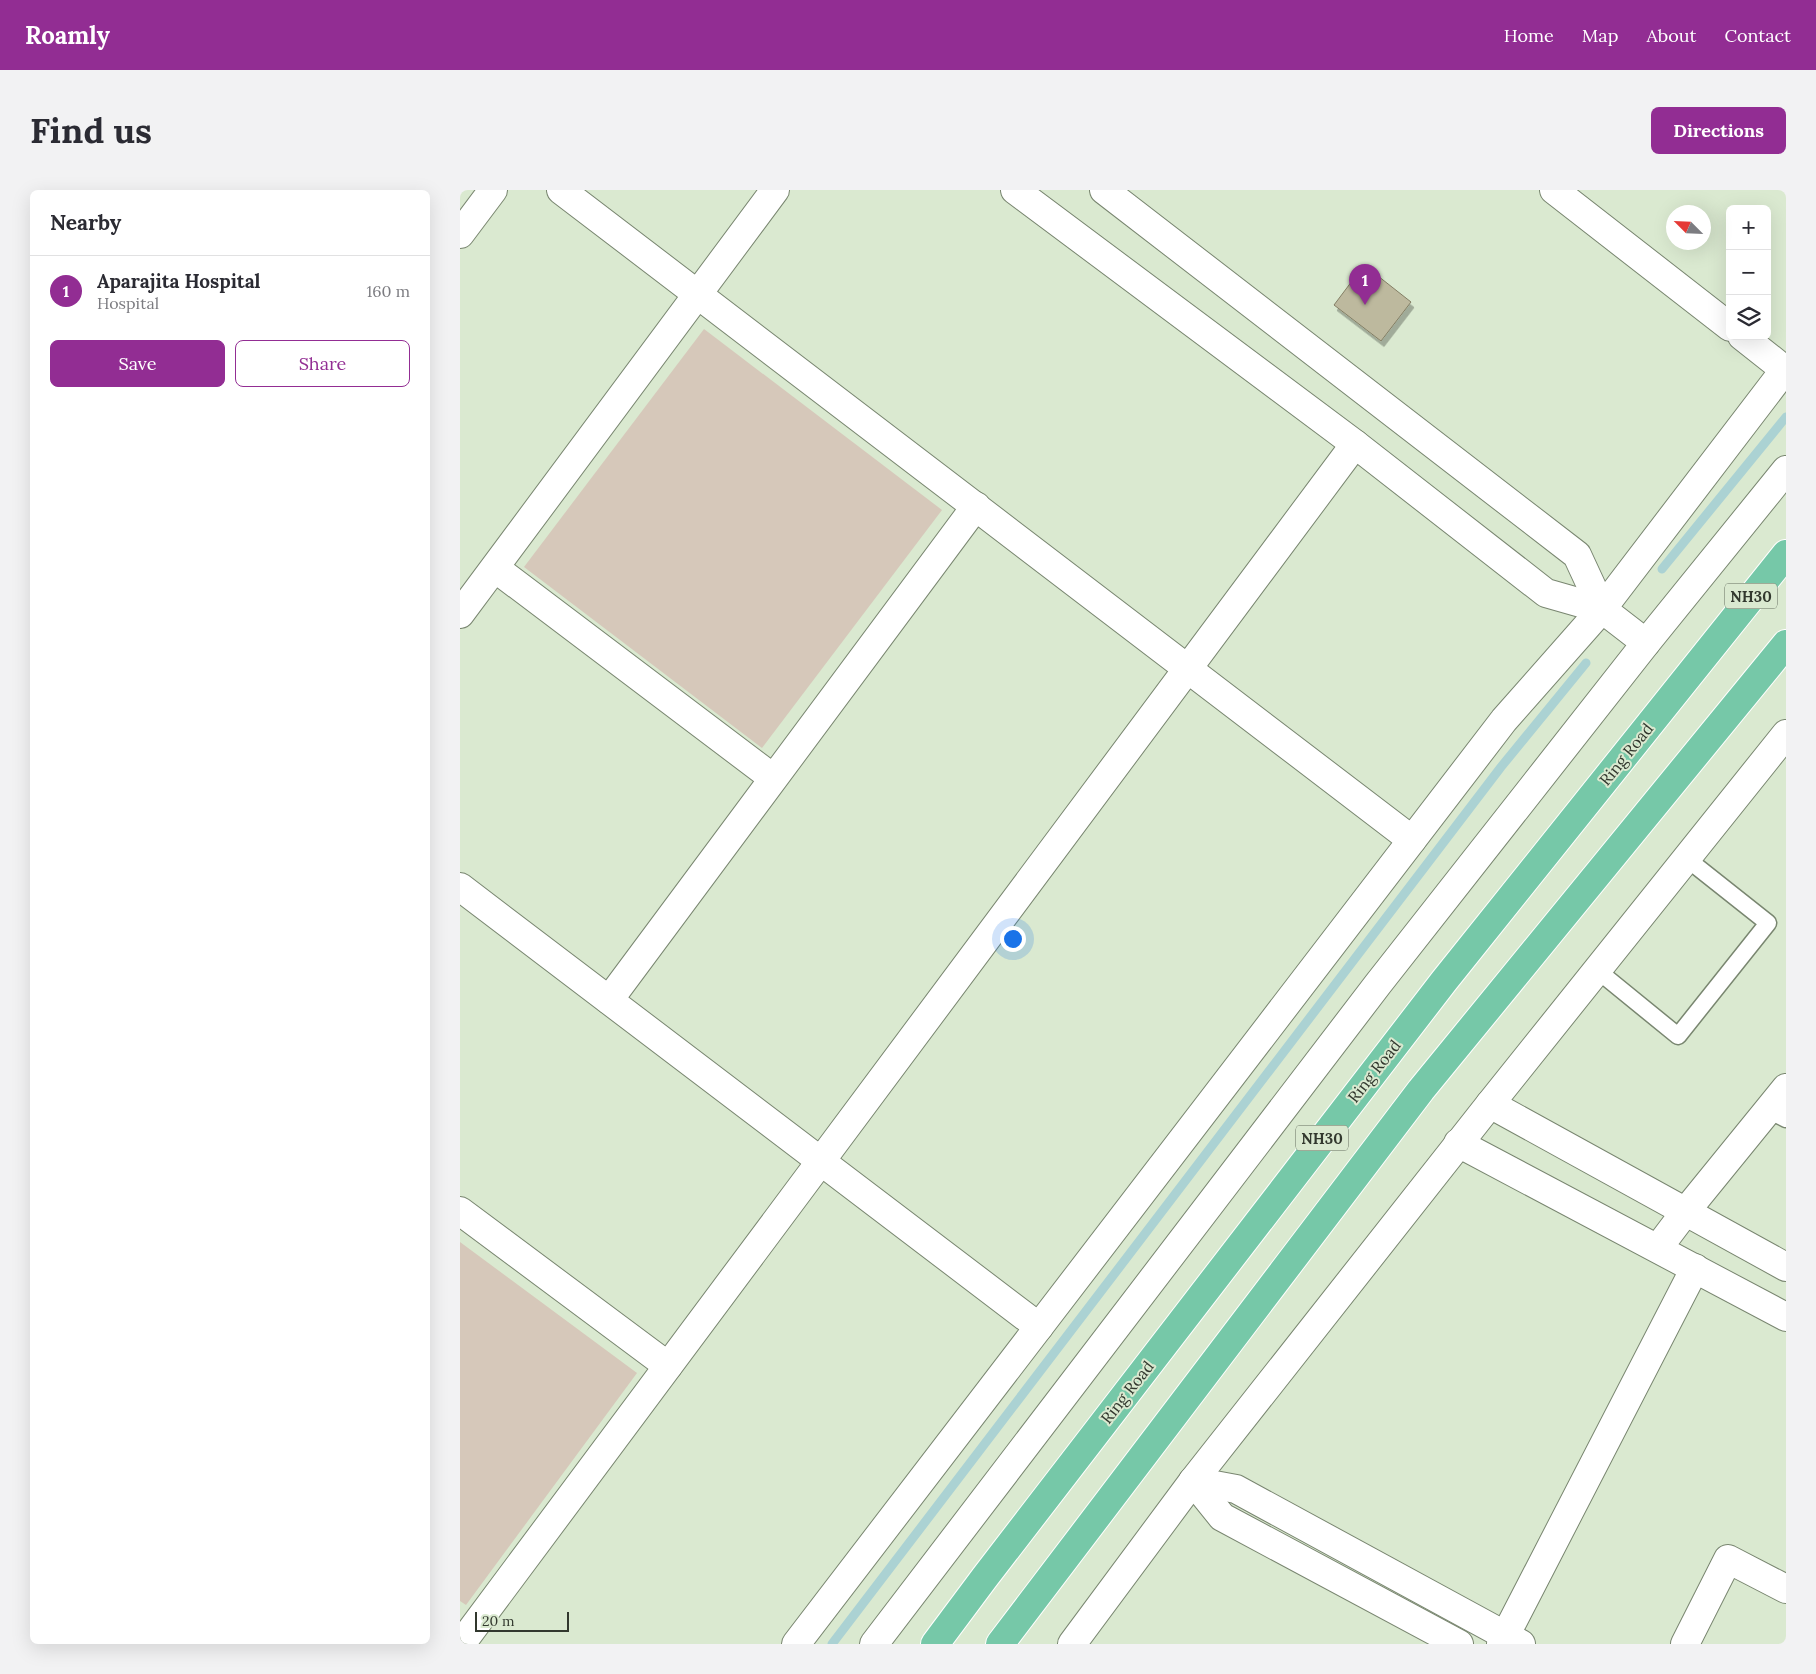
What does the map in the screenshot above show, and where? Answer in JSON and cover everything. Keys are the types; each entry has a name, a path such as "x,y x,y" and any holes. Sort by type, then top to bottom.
{"highway":[{"name":"Ring Road","path":"935,1644 984,1577 1444,981 1786,554"},
{"name":"NH30","path":"1000,1644 1422,1090 1786,644"}],"street":[{"path":"460,234 493,190"},
{"path":"562,190 1412,840"},
{"path":"460,614 775,190"},
{"path":"1015,190 1356,444 1546,593 1602,609 1646,643"},
{"path":"1104,190 1576,555 1602,609"},
{"path":"1572,195 1726,324"},
{"path":"796,1644 1504,720 1602,609 1785,369 1747,340"},
{"path":"468,1637 1356,444"},
{"path":"874,1644 1372,992 1646,643 1786,470"},
{"path":"608,1000 976,506"},
{"path":"495,568 773,778"},
{"path":"1072,1644 1193,1481 1458,1144 1786,734"},
{"path":"460,887 1039,1327"},
{"path":"1658,1248 1686,1211 1777,1115 1786,1088"},
{"path":"1490,1104 1786,1267"},
{"path":"1458,1144 1786,1317"},
{"path":"460,1210 668,1366"},
{"path":"1193,1481 1236,1489 1509,1641 1695,1268"},
{"path":"1193,1481 1222,1517 1459,1644"},
{"path":"1685,1644 1728,1559 1786,1589"}],"lane":[{"path":"1597,970 1678,1036 1768,923 1686,858"}],"shaded area":[{"path":"704,329 942,510 762,748 524,567"},
{"path":"460,1242 637,1373 466,1605 460,1601"}],"building":[{"path":"1364,265 1411,302 1381,341 1334,305"}],"waterway":[{"path":"1662,569 1786,417"},
{"path":"832,1644 1501,767 1586,663"}],"place":[{"name":"Aparajita Hospital","path":"1365,305"}]}
